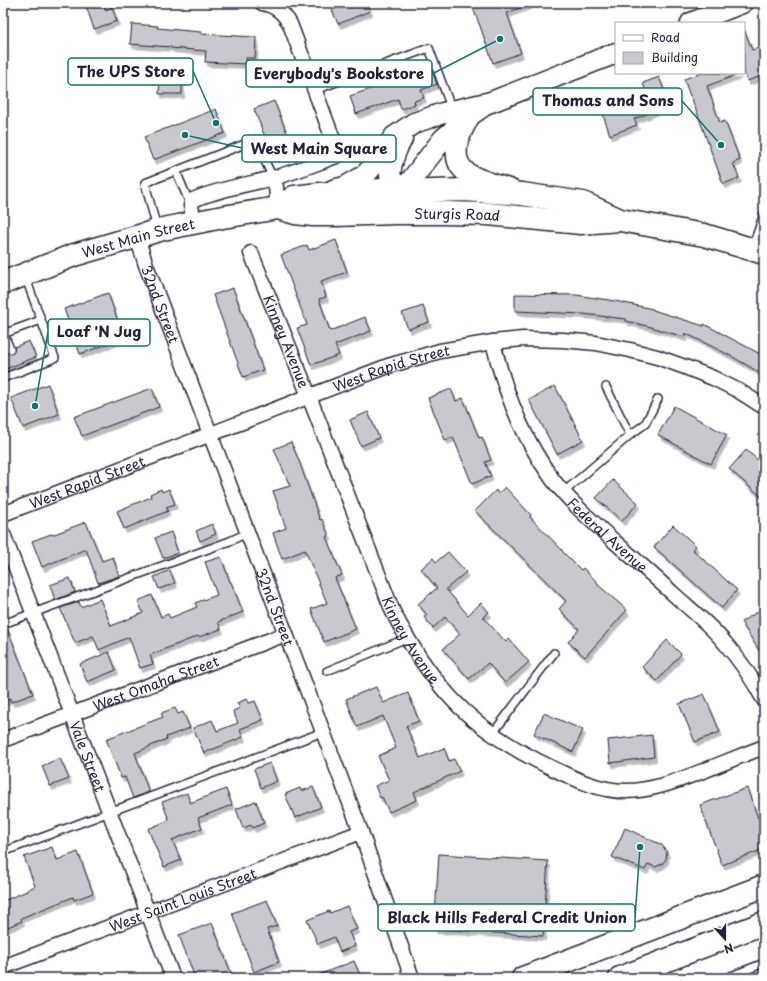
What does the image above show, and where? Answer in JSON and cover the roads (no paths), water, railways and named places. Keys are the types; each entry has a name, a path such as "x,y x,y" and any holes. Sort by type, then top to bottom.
{"main road":[{"name":"Sturgis Road","path":"319,194 384,190 399,192 464,190 522,194 583,203 620,220"},
{"name":"West Main Street","path":"3,283 74,255 147,234 192,214 286,210 294,197 319,194"},
{"name":"Sturgis Road","path":"286,210 313,215 389,213 488,214 581,223 620,220 704,235 758,251"},
{"path":"523,978 764,886"},
{"path":"709,944 764,911"},
{"path":"620,978 764,923"},
{"path":"540,978 566,962"}],"street":[{"path":"192,214 193,200 273,178 339,155 290,24 280,10 272,5 262,3"},
{"path":"694,22 742,3"},
{"name":"West Main Street","path":"319,194 345,186 364,176 375,164 394,137 414,123 452,110 491,102 615,52"},
{"name":"West Main Street","path":"286,210 383,202 393,198 412,179 442,139 472,114 491,102"},
{"path":"472,114 457,145 456,154 461,167 467,173 522,194"},
{"path":"414,123 396,150 392,161 390,176 399,192 405,199 423,213"},
{"path":"273,178 286,210"},
{"name":"32nd Street","path":"147,234 146,264 361,832 412,978"},
{"name":"Kinney Avenue","path":"251,253 393,612 407,638 430,672 453,700 470,716 509,745 571,777 592,786 608,790 645,790 665,785 764,747"},
{"name":"West Rapid Street","path":"3,514 388,366 467,346 493,342 564,340 630,350 657,357 713,378 739,391 764,407"},
{"name":"Federal Avenue","path":"493,342 502,376 519,420 541,462 554,481 588,517 707,623 740,662 764,700"},
{"name":"Vale Street","path":"3,534 173,978"},
{"name":"West Omaha Street","path":"3,740 286,634"},
{"name":"West Saint Louis Street","path":"3,967 361,832"}],"lane":[{"path":"315,90 429,48 452,110"},
{"path":"147,234 145,183 255,140 273,178"},
{"path":"176,171 192,214"},
{"path":"758,251 764,214"},
{"path":"3,378 18,368 55,358 24,274"},
{"path":"10,349 4,334 41,320"},
{"path":"606,387 630,435"},
{"path":"564,492 630,435 645,424 658,399"},
{"path":"3,624 247,533"},
{"path":"327,671 407,638"},
{"path":"493,734 554,653"},
{"path":"3,852 323,732"},
{"path":"729,978 764,963"}],"place":[{"name":"Everybody's Bookstore","path":"500,39"},
{"name":"The UPS Store","path":"216,123"},
{"name":"West Main Square","path":"185,135"},
{"name":"Thomas and Sons","path":"721,145"},
{"name":"Loaf 'N Jug","path":"35,406"},
{"name":"Black Hills Federal Credit Union","path":"640,847"}]}
